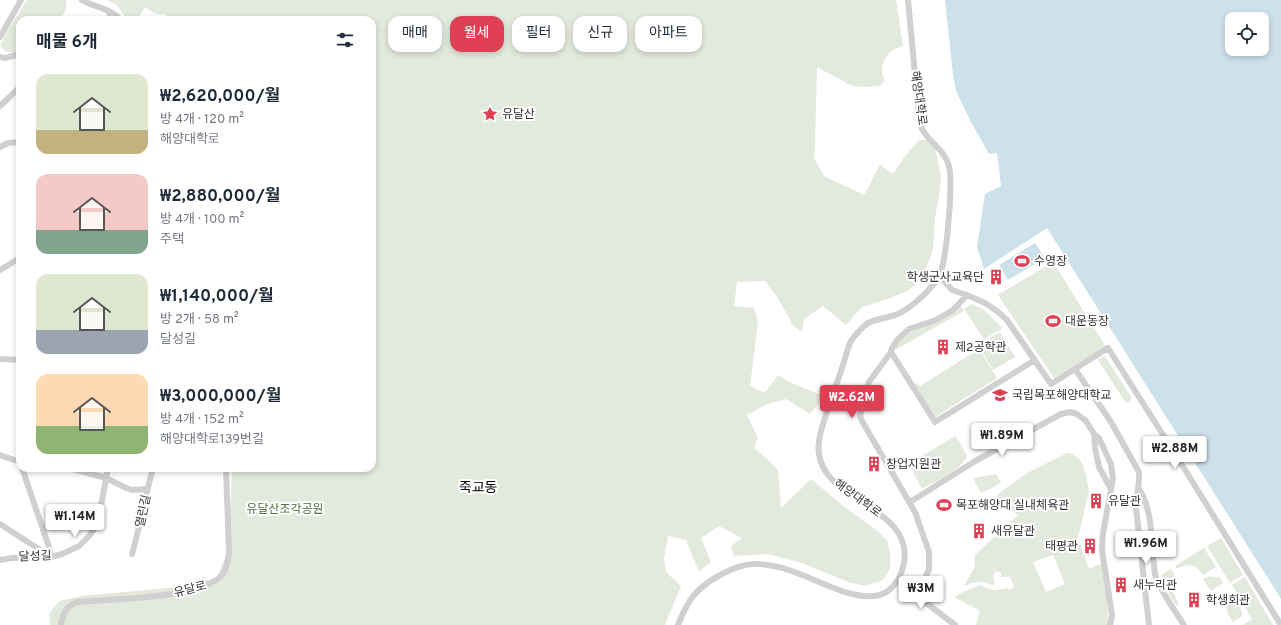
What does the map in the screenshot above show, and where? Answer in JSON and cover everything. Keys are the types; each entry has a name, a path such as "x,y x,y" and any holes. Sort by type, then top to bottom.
{"street":[{"path":"0,37 21,0"},
{"path":"82,0 89,4 103,8 118,16"},
{"name":"해양대학로","path":"678,625 692,596 700,587 712,579 739,566 756,564 779,567 799,573 851,594 866,597 884,594 892,588 896,583 903,567 905,552 896,528 885,518 845,491 827,475 820,456 819,441 820,433 852,340 867,323 900,313 922,297 939,276 944,257 948,230 951,180 949,164 940,150 922,130 919,117 908,0"},
{"path":"108,11 111,16"},
{"path":"0,57 5,58 16,55"},
{"path":"0,106 4,104 16,91"},
{"path":"0,147 8,143 16,142"},
{"path":"0,270 16,260"},
{"path":"939,276 952,290 985,303 1007,320 1051,384 1108,348 1281,625"},
{"path":"922,586 929,569 929,552 915,512 860,416 869,382 891,352 897,340 905,331 936,320 953,310 967,295"},
{"path":"891,352 935,422 1035,360"},
{"path":"0,359 16,360"},
{"path":"1074,369 1111,422 1139,472 1139,489 1136,497 1136,508 1148,625"},
{"path":"910,502 977,460 1065,413 1077,414 1086,421 1094,434 1099,438 1111,464 1113,479 1103,533 1102,550 1112,615 1110,625"},
{"path":"1094,434 1095,448 1100,467 1111,489"},
{"path":"0,455 16,461"},
{"path":"23,472 51,557"},
{"path":"84,472 106,478 132,490 148,489"},
{"name":"달성길","path":"0,560 12,558 51,557 62,554 79,546 90,535 98,522 107,472"},
{"name":"열린길","path":"132,554 141,523 152,472"},
{"name":"유달로","path":"61,625 67,608 71,604 77,602 154,597 209,585 218,579 224,573 227,566 228,553 226,472"},
{"path":"1139,489 1147,508 1154,552 1155,575 1159,586 1184,625"},
{"path":"0,524 51,557"},
{"path":"906,580 912,592 955,625"}],"green space":[{"path":"27,0 66,0 66,9 62,16 17,16"},
{"name":"유달산조각공원","path":"106,0 896,0 903,46 891,51 886,58 882,69 885,80 880,86 852,86 817,67 814,158 824,176 864,195 880,165 893,174 905,156 919,140 931,140 935,148 941,176 935,218 933,250 924,273 917,284 907,291 862,307 846,325 823,306 804,319 802,332 792,325 777,297 765,281 737,282 734,306 754,308 758,321 750,386 765,393 778,375 787,381 821,395 819,403 810,414 786,399 765,405 747,415 758,438 754,447 778,470 781,508 811,479 887,540 890,553 890,569 883,580 865,586 848,582 802,563 768,554 734,556 731,546 742,538 719,526 701,538 711,562 699,572 686,540 668,536 664,558 666,572 681,586 665,625 50,625 49,614 59,601 81,596 178,587 217,578 226,555 232,472 376,472 376,16 167,16 165,14 162,15 154,13 145,7 139,16 124,16 117,5"},
{"path":"16,17 16,52 14,53 5,51 0,46"},
{"name":"대운동장","path":"1053,262 1106,347 1054,378 998,295"},
{"path":"972,304 984,310 1003,328 984,339 964,309"},
{"path":"960,306 964,311 895,350 904,337 923,325"},
{"path":"1000,332 1015,357 993,370 978,345"},
{"path":"979,349 997,378 935,417 914,384 917,383 920,386"},
{"path":"1104,356 1131,397 1131,400 1126,403 1098,360"},
{"path":"955,436 967,456 964,461 948,475 922,489 909,464"},
{"path":"1067,453 1073,454 1081,461 1086,475 1089,491 1078,538 1089,569 1100,564 1102,565 1107,595 1108,625 976,625 980,611 954,597 981,585 994,590 1008,588 1009,590 1014,587 1010,577 1001,577 1001,572 995,571 993,577 995,584 993,585 978,582 964,586 975,566 975,555 1018,515 997,498 998,494 1027,473","holes":["1053,555 1065,584 1046,592 1033,562"]},
{"path":"996,474 1001,482 981,493 974,478"},
{"path":"1221,538 1243,575 1230,583 1207,546"},
{"path":"1204,548 1216,567 1203,575 1194,567 1188,565 1177,569 1175,566"},
{"path":"1171,569 1174,573 1172,590 1179,605 1176,606 1162,581 1161,575"},
{"path":"1210,576 1220,578 1223,583 1211,591 1203,579"},
{"path":"1245,577 1273,625 1243,625 1252,619 1232,585"},
{"path":"1230,596 1237,602 1242,613 1242,616 1233,622 1227,612 1225,599"}],"water":[{"path":"945,0 1281,0 1281,599 1047,228 984,269 977,247 985,194 1001,186 997,153 989,154 956,91"},
{"name":"수영장","path":"1035,243 1045,258 1008,280 999,265"}],"place":[{"name":"유달산","path":"490,114"},
{"name":"수영장","path":"1022,261"},
{"name":"학생군사교육단","path":"996,277"},
{"name":"대운동장","path":"1053,321"},
{"name":"제2공학관","path":"943,347"},
{"name":"국립목포해양대학교","path":"1000,395"},
{"name":"창업지원관","path":"874,464"},
{"name":"유달관","path":"1096,501"},
{"name":"목포해양대 실내체육관","path":"944,505"},
{"name":"새유달관","path":"979,531"},
{"name":"태평관","path":"1090,546"},
{"name":"새누리관","path":"1121,585"},
{"name":"학생회관","path":"1194,600"}],"district":[{"name":"죽교동","path":"478,487"}]}
